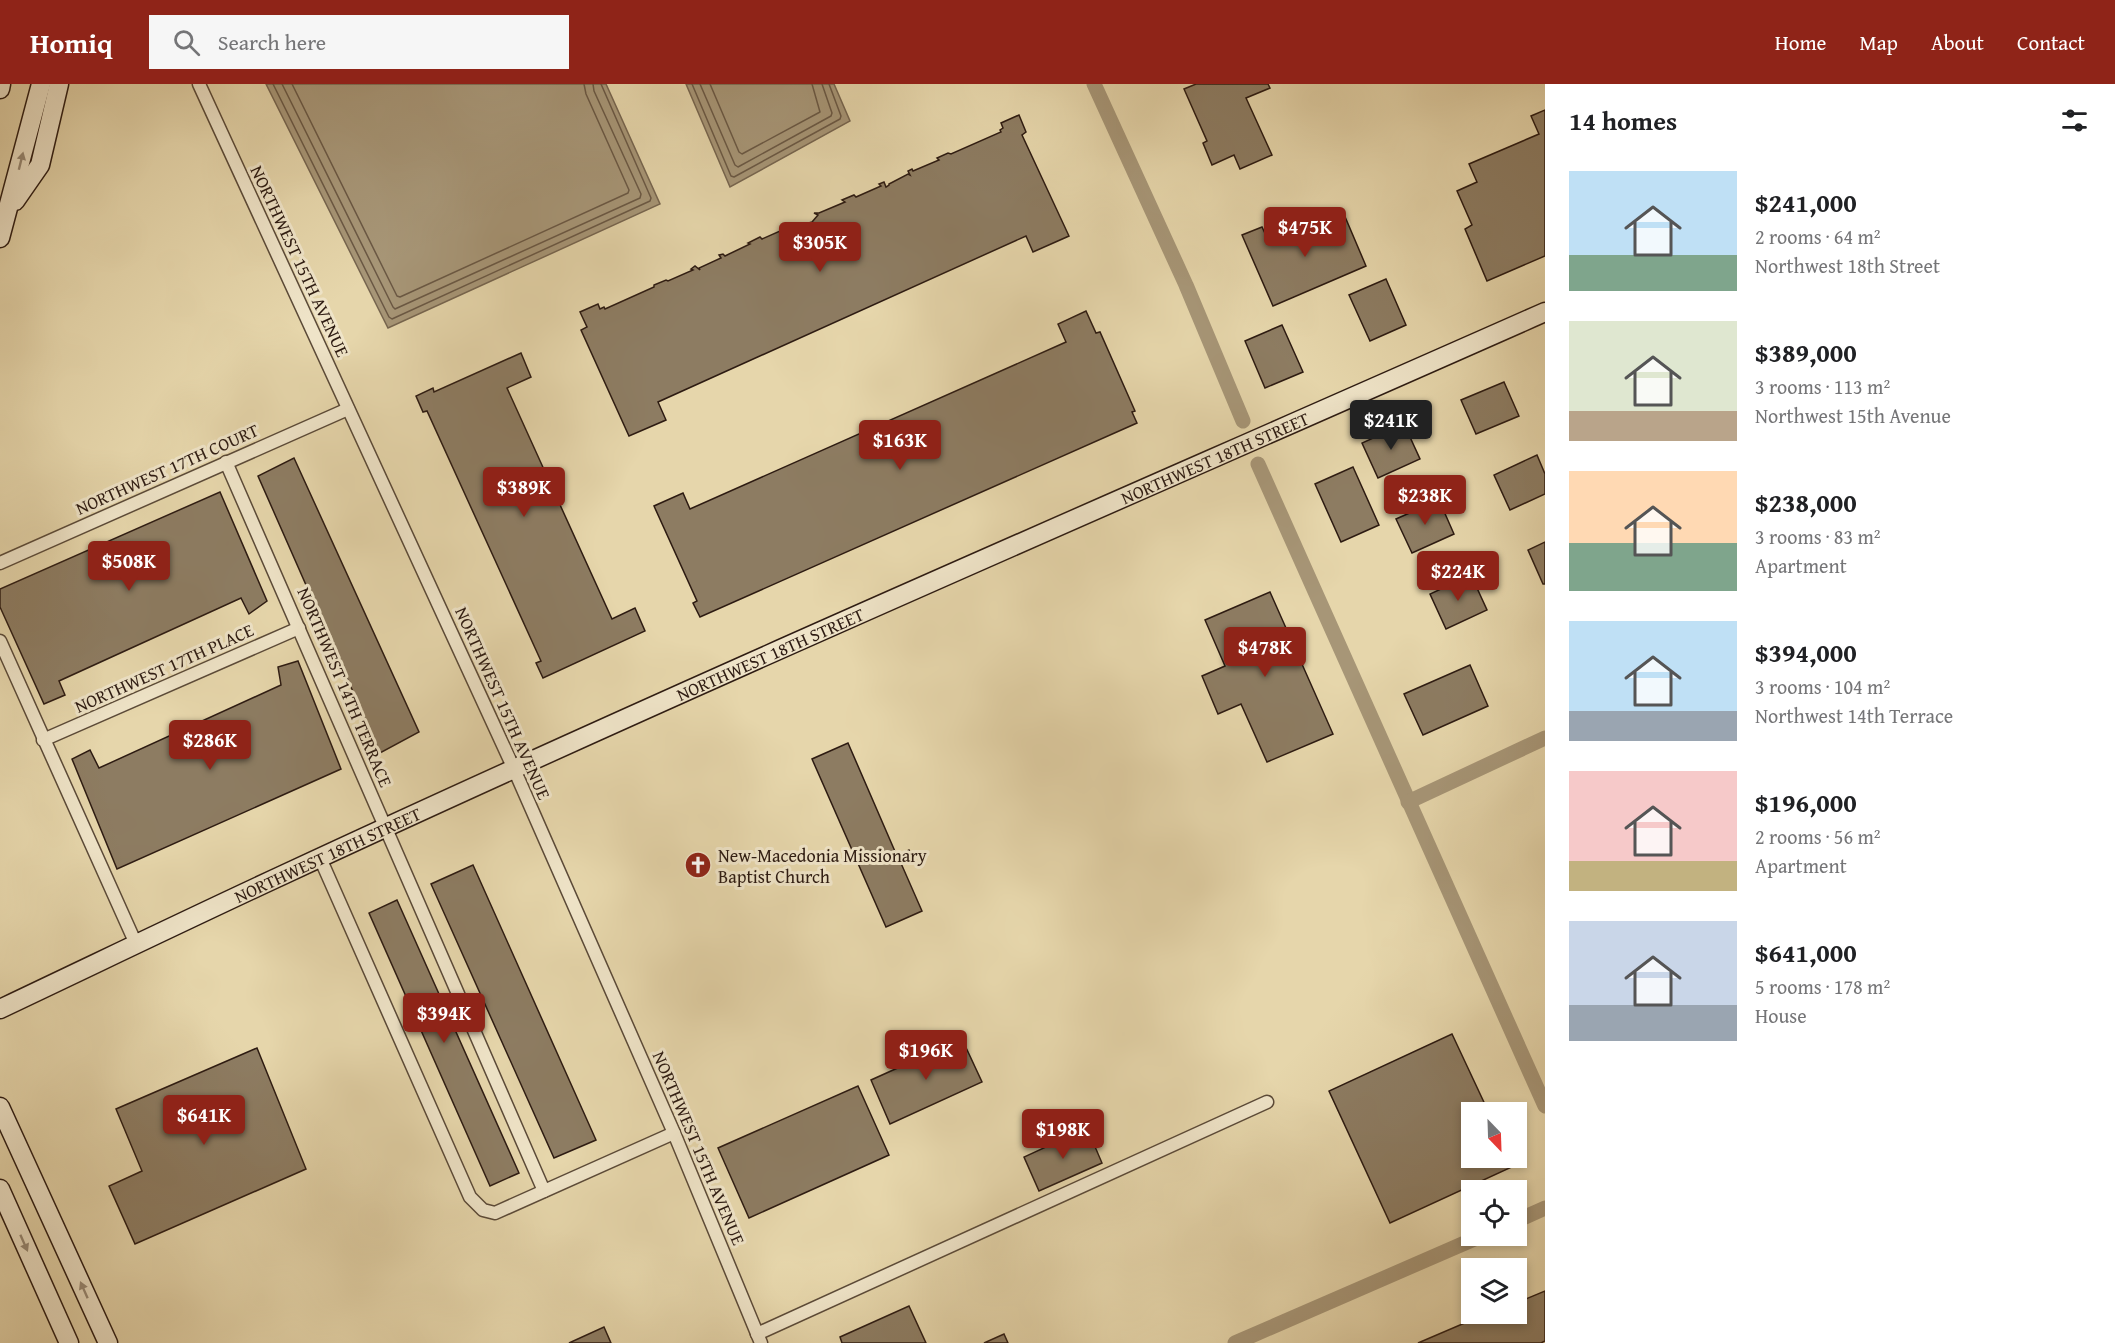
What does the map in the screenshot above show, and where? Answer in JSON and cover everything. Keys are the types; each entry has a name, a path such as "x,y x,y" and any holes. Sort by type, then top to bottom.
{"street":[{"path":"0,89 1,84"},
{"path":"0,238 41,84"},
{"path":"8,212 40,165 58,84"},
{"name":"NORTHWEST 15TH AVENUE","path":"199,84 514,770 674,1133 759,1338"},
{"name":"NORTHWEST 18TH STREET","path":"0,1009 320,858 826,629 1545,312"},
{"name":"NORTHWEST 17TH COURT","path":"0,563 348,409"},
{"name":"NORTHWEST 14TH TERRACE","path":"226,462 544,1191"},
{"name":"NORTHWEST 17TH PLACE","path":"43,740 299,628"},
{"path":"0,641 136,944"},
{"path":"320,858 470,1197 483,1210 495,1213 674,1133"},
{"path":"759,1338 1267,1102"},
{"path":"0,1107 108,1343"},
{"path":"0,1189 69,1343"}],"water":[{"path":"266,84 606,84 660,204 388,328"},
{"path":"686,84 834,84 850,121 730,187"}],"building":[{"path":"1196,84 1268,84 1270,88 1246,98 1272,155 1240,169 1234,155 1212,165 1203,143 1207,141 1184,89"},
{"path":"1545,110 1545,256 1487,281 1465,229 1472,225 1457,191 1477,182 1469,164 1539,134 1531,116"},
{"path":"1019,115 1026,132 1022,135 1069,236 1033,252 1026,236 658,402 666,420 629,436 581,330 587,327 580,312 598,304 600,309 604,307 605,309 654,285 693,270 691,269 695,266 700,270 699,268 721,258 719,255 725,256 760,237 762,239 787,228 785,226 790,225 791,228 812,222 818,215 814,213 845,202 842,200 854,195 856,197 881,186 879,184 884,182 886,187 910,175 908,171 912,169 913,171 939,160 937,158 948,153 951,154 1001,132 1003,128 1001,123"},
{"path":"1343,212 1366,266 1273,306 1242,235 1262,227 1270,244"},
{"path":"1386,279 1406,325 1370,341 1349,295"},
{"path":"1086,311 1096,333 1100,332 1135,411 1132,412 1137,423 700,617 693,603 697,601 654,506 683,493 690,509 1066,342 1058,324"},
{"path":"1282,325 1303,372 1265,388 1245,341"},
{"path":"521,353 531,377 507,388 612,619 635,608 645,631 543,678 536,663 541,661 427,411 423,412 416,396 433,388 434,392"},
{"path":"1504,382 1519,416 1476,434 1461,400"},
{"path":"1404,424 1420,459 1378,478 1362,443"},
{"path":"1537,455 1545,474 1545,494 1510,510 1494,475"},
{"path":"294,458 419,732 380,753 258,476"},
{"path":"1353,467 1379,525 1341,542 1315,484"},
{"path":"220,492 267,601 249,614 241,598 59,681 65,695 44,704 0,607 0,589"},
{"path":"1439,500 1454,534 1412,553 1396,519"},
{"path":"1545,542 1545,584 1543,584 1528,550"},
{"path":"1471,575 1487,610 1446,629 1430,594"},
{"path":"1270,592 1333,734 1267,762 1241,704 1218,714 1202,676 1225,666 1205,620"},
{"path":"298,661 341,769 117,869 72,759 90,750 99,768 281,685 278,667"},
{"path":"1470,665 1488,706 1423,735 1404,694"},
{"path":"848,743 897,856 909,850 912,856 900,861 922,911 886,927 812,759"},
{"path":"473,865 596,1140 554,1158 431,884"},
{"path":"397,900 519,1173 490,1186 369,913"},
{"path":"1452,1034 1484,1102 1461,1102 1461,1168 1510,1168 1484,1180 1461,1180 1461,1190 1390,1223 1329,1091"},
{"path":"962,1039 982,1082 890,1124 871,1080"},
{"path":"257,1048 306,1169 135,1244 109,1186 142,1171 116,1109"},
{"path":"858,1086 889,1155 749,1218 718,1148"},
{"path":"1087,1128 1102,1163 1039,1191 1024,1157"},
{"path":"1545,1291 1545,1341 1541,1343 1418,1343 1462,1324 1527,1324 1527,1298"},
{"path":"909,1306 926,1343 842,1343 840,1337"},
{"path":"604,1327 611,1343 569,1343"},
{"path":"1004,1334 1008,1343 984,1343"}],"waterway":[{"path":"1094,84 1186,285 1243,421"},
{"path":"1258,464 1545,1106"},
{"path":"1408,802 1545,738"},
{"path":"1527,1216 1545,1208"},
{"path":"1235,1343 1461,1245"}],"place":[{"name":"New-Macedonia Missionary Baptist Church","path":"698,865"}]}
